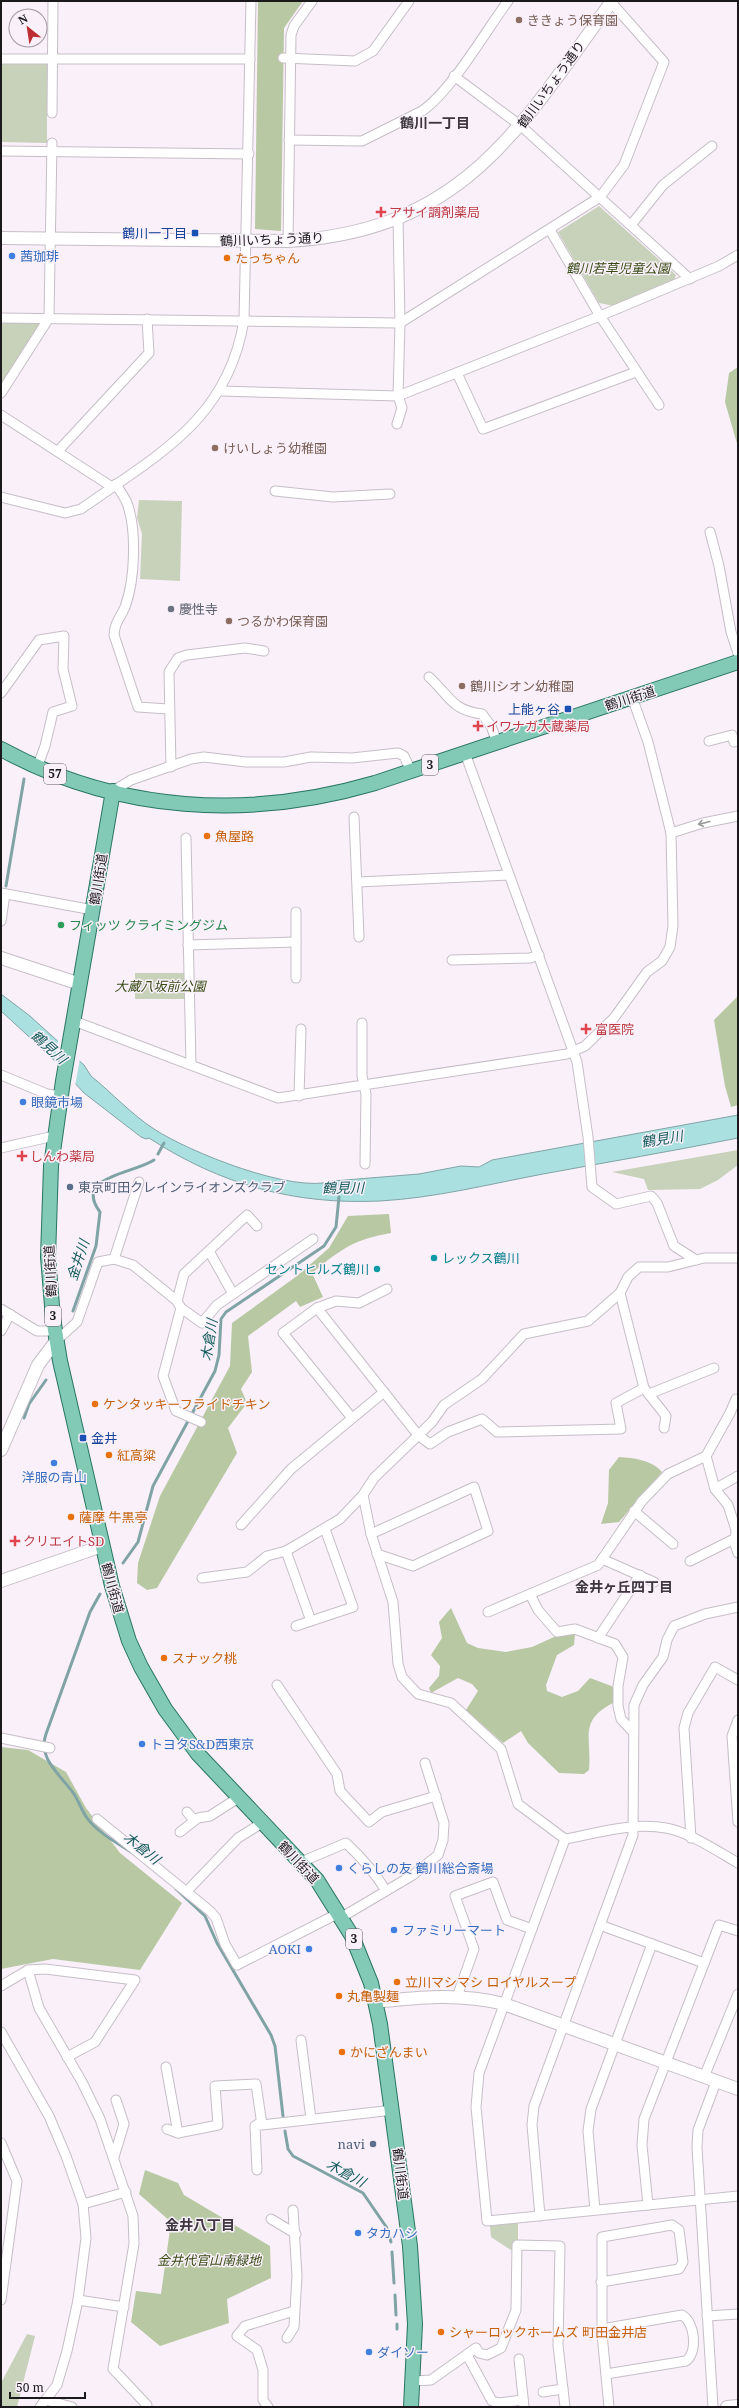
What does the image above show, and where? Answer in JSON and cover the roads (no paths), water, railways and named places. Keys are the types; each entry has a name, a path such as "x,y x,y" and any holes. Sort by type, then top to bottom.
{"main road":[{"name":"鶴川街道","path":"411,2407 414,2381 416,2324 413,2281 393,2110 376,2002 362,1957 340,1915 317,1880 238,1798 180,1733 152,1687 129,1641 102,1546 56,1336 48,1257 54,1136 113,791 186,804 258,806 325,796 411,771 738,662"},
{"name":"57","path":"1,748 37,768 113,791"}],"street":[{"path":"52,112 53,1"},
{"path":"1,497 65,513 81,509 185,433 209,407 220,391 237,354 244,320 249,154 251,1"},
{"path":"288,241 289,140 287,59 294,26 312,1"},
{"path":"287,59 355,61 373,51 409,1"},
{"path":"1,318 400,323 550,230 600,197 624,165 664,62 611,1"},
{"name":"鶴川いちょう通り","path":"1,238 288,241 319,239 348,233 398,218 446,193 470,176 496,153 521,126 611,1"},
{"path":"289,140 362,141 426,107 454,76 505,2"},
{"path":"1,59 250,59"},
{"path":"454,76 521,126 690,278"},
{"path":"631,225 663,185 712,146"},
{"path":"1,151 52,147 249,154"},
{"path":"1,393 49,318 52,147"},
{"path":"397,424 402,408 398,396 400,323 398,218"},
{"path":"550,230 600,316 658,405"},
{"path":"220,391 398,396 600,316 690,278 738,255"},
{"path":"58,451 149,352 147,319"},
{"path":"457,373 483,429 636,372"},
{"path":"1,415 114,485 127,503 134,545 133,574 125,608 115,623 114,635 138,708 168,709"},
{"path":"275,491 332,497 390,494"},
{"path":"710,532 720,566 730,632 738,653"},
{"path":"1,693 40,640 64,636 62,670 72,706 53,712 45,746 37,768"},
{"path":"171,767 168,709 169,672 178,658 187,655 245,648 264,651"},
{"path":"430,677 445,696 465,712 482,714 491,726 497,742"},
{"path":"74,1021 192,1064 278,1098 364,1086 574,1052 585,1046 614,1018 647,972 662,961 670,947 673,926 671,834 648,742 632,697"},
{"path":"710,741 732,735 734,742 738,741"},
{"path":"113,791 131,780 191,759 204,757 246,762 284,762 311,757 352,758 398,753 404,756 411,771"},
{"path":"465,753 580,1072 588,1137 592,1187 616,1204 651,1196 657,1203 674,1246 696,1260"},
{"path":"671,834 703,823 738,816"},
{"path":"354,817 358,882 359,937"},
{"path":"186,838 192,1064"},
{"path":"358,882 509,875"},
{"path":"1,921 3,893 93,910"},
{"path":"296,912 296,978"},
{"path":"188,945 296,942"},
{"path":"452,960 530,958 539,956"},
{"path":"1,958 80,984"},
{"path":"362,1023 365,1164"},
{"path":"299,1096 301,1030"},
{"path":"1,1075 47,1094 61,1096"},
{"path":"1,1148 54,1136"},
{"path":"114,1259 139,1182"},
{"path":"198,1421 176,1411 163,1376 184,1274 247,1215 257,1226"},
{"path":"1,1449 38,1365 56,1336 77,1322 98,1262 114,1259 133,1265 202,1323 217,1305 314,1239"},
{"path":"209,1251 233,1294"},
{"path":"202,1578 247,1572 267,1556 286,1551 340,1519 363,1495 374,1478 432,1422 444,1406 482,1379 524,1334 588,1321 620,1292 628,1277 639,1267 668,1267 696,1260 738,1258"},
{"path":"352,1418 283,1333 317,1308 336,1301 359,1303 387,1288"},
{"path":"620,1292 647,1391 666,1416 664,1428"},
{"path":"317,1308 418,1435 430,1444 448,1432 482,1419 497,1432 621,1430 616,1403 714,1368"},
{"path":"1,1309 37,1331 56,1336"},
{"path":"1,1331 10,1314"},
{"path":"241,1526 291,1469 384,1392"},
{"path":"488,1612 598,1565 634,1511 668,1474 706,1456 730,1413 736,1399"},
{"path":"706,1456 715,1489 728,1505 736,1530 738,1553"},
{"path":"715,1489 738,1476"},
{"path":"371,1534 474,1487 488,1531 413,1566 377,1554"},
{"path":"363,1495 371,1534 393,1602 398,1664 402,1677 411,1689 418,1694 451,1704 501,1749 518,1804 565,1839 634,1825 667,1828 691,1838 738,1863"},
{"path":"634,1511 673,1544"},
{"path":"296,1626 353,1607 325,1529"},
{"path":"690,1561 736,1538"},
{"path":"1,1581 102,1546"},
{"path":"286,1551 311,1621"},
{"path":"602,1558 654,1582"},
{"path":"598,1638 640,1575"},
{"path":"530,1594 538,1610 557,1632 575,1630 615,1644 622,1657 618,1686 618,1706 621,1719 633,1732"},
{"path":"540,2216 532,2125 534,2106 600,1925 634,1825 634,1705 638,1693 663,1657 674,1626 705,1614 738,1607"},
{"path":"691,1838 684,1728 688,1713 715,1667 738,1680"},
{"path":"277,1685 337,1774 340,1791 369,1822 382,1812 436,1796"},
{"path":"738,1720 732,1736 738,1822"},
{"path":"1,1738 50,1748"},
{"path":"97,1818 187,1891 216,1918 225,1944 237,1964 340,1915 386,1891 413,1875 438,1855 443,1840 444,1823 425,1763"},
{"path":"180,1832 194,1820 210,1816 238,1798"},
{"path":"188,1812 194,1820"},
{"path":"187,1891 238,1838 262,1823"},
{"path":"565,1839 479,2073 476,2090 486,2221 738,2196"},
{"path":"301,1862 346,1843 374,1872 386,1891"},
{"path":"457,1997 474,1948 455,1896 493,1882 507,1920 532,1929"},
{"path":"600,1925 704,1963"},
{"path":"648,2205 642,2130 665,2063 719,1925 738,1931"},
{"path":"595,2210 588,2131 591,2108 652,1944"},
{"path":"1,1986 28,1970 45,1969 135,1980 95,2042 67,2057"},
{"path":"28,1970 39,2008 90,2099 114,2157 133,2216 134,2244 113,2369 147,2406 146,2407"},
{"path":"704,2077 738,1994"},
{"path":"376,2002 425,1996 483,1998 563,2025 738,2089"},
{"path":"1,2032 49,2116 66,2156 82,2204 86,2238 78,2300 57,2385 40,2407"},
{"path":"301,2040 311,2119"},
{"path":"166,2067 172,2075 178,2133"},
{"path":"713,2407 697,2147 698,2130 716,2082"},
{"path":"167,2129 178,2133 218,2125 215,2086 256,2084 262,2125 393,2110"},
{"path":"114,2157 124,2124 116,2100"},
{"path":"257,2170 255,2126 261,2122"},
{"path":"1,2143 17,2181 3,2273 1,2300"},
{"path":"82,2204 126,2192"},
{"path":"287,2338 294,2327 296,2234 293,2210"},
{"path":"272,2219 296,2234"},
{"path":"601,2282 679,2269 683,2262 679,2230 672,2224 602,2237 601,2282 602,2329 609,2407"},
{"path":"414,2381 430,2380 476,2348 479,2353 487,2355 501,2348 516,2310 517,2245 535,2241 560,2246 558,2345 564,2407"},
{"path":"78,2300 124,2307"},
{"path":"268,2407 262,2400 263,2370 257,2350 237,2336 245,2326 294,2311"},
{"path":"707,2316 738,2314"},
{"path":"602,2329 682,2316 690,2324 694,2351 692,2357 686,2361 606,2374"},
{"path":"467,2354 492,2401 500,2405 524,2404 519,2360"},
{"path":"543,2392 563,2389"},
{"path":"46,2400 72,2407"},
{"path":"727,2407 738,2406"}],"water":[{"name":"鶴見川","path":"1,994 30,1016 84,1065 91,1076 137,1117 154,1129 191,1149 215,1159 268,1176 293,1182 315,1183 419,1174 461,1166 479,1167 492,1160 738,1115 738,1138 421,1197 380,1201 349,1201 289,1195 260,1189 231,1180 176,1154 149,1138 146,1139 141,1137 84,1093 50,1056 1,1011"}],"waterway":[{"path":"6,886 24,779"},
{"name":"金井川","path":"158,1154 164,1143"},
{"name":"金井川","path":"73,1311 96,1246 100,1212 94,1200 94,1191 100,1183 109,1178 145,1165 154,1160"},
{"name":"木倉川","path":"123,1563 138,1542 153,1486 215,1371 219,1355 221,1319 226,1312 324,1246 336,1227 339,1197"},
{"name":"金井川","path":"24,1418 29,1404 46,1380"},
{"name":"木倉川","path":"100,1594 90,1612 44,1743 47,1759 74,1794 91,1823 108,1837 131,1852"},
{"name":"木倉川","path":"176,1889 205,1916 217,1943 271,2035 275,2046 283,2116"},
{"name":"木倉川","path":"285,2131 288,2149 293,2156 363,2193 387,2228 391,2242"},
{"name":"木倉川","path":"392,2252 394,2283"},
{"name":"木倉川","path":"395,2295 396,2315"},
{"name":"木倉川","path":"397,2324 397,2329"}],"place":[{"name":"ききょう保育園","path":"519,20"},
{"name":"アサイ調剤薬局","path":"381,212"},
{"name":"鶴川一丁目","path":"195,233"},
{"name":"茜珈琲","path":"12,256"},
{"name":"たっちゃん","path":"227,258"},
{"name":"けいしょう幼稚園","path":"215,448"},
{"name":"慶性寺","path":"171,609"},
{"name":"つるかわ保育園","path":"229,621"},
{"name":"鶴川シオン幼稚園","path":"462,686"},
{"name":"上能ヶ谷","path":"568,709"},
{"name":"イワナガ大蔵薬局","path":"478,726"},
{"name":"魚屋路","path":"207,836"},
{"name":"フィッツ クライミングジム","path":"61,925"},
{"name":"富医院","path":"586,1029"},
{"name":"眼鏡市場","path":"23,1102"},
{"name":"しんわ薬局","path":"22,1156"},
{"name":"東京町田クレインライオンズクラブ","path":"70,1187"},
{"name":"レックス鶴川","path":"434,1258"},
{"name":"セントヒルズ鶴川","path":"377,1269"},
{"name":"ケンタッキーフライドチキン","path":"95,1404"},
{"name":"金井","path":"83,1438"},
{"name":"紅高粱","path":"109,1455"},
{"name":"洋服の青山","path":"54,1463"},
{"name":"薩摩 牛黒亭","path":"71,1517"},
{"name":"クリエイトSD","path":"15,1541"},
{"name":"スナック桃","path":"164,1658"},
{"name":"トヨタS&D西東京","path":"142,1744"},
{"name":"くらしの友 鶴川総合斎場","path":"339,1868"},
{"name":"ファミリーマート","path":"394,1930"},
{"name":"AOKI","path":"309,1949"},
{"name":"立川マシマシ ロイヤルスープ","path":"397,1982"},
{"name":"丸亀製麺","path":"339,1996"},
{"name":"かにざんまい","path":"342,2052"},
{"name":"navi","path":"373,2144"},
{"name":"タカハシ","path":"358,2233"},
{"name":"シャーロックホームズ 町田金井店","path":"441,2332"},
{"name":"ダイソー","path":"369,2352"}],"district":[{"name":"鶴川一丁目","path":"435,123"},
{"name":"金井ヶ丘四丁目","path":"624,1587"},
{"name":"金井八丁目","path":"200,2225"}],"park label":[{"name":"鶴川若草児童公園","path":"618,268"},
{"name":"大蔵八坂前公園","path":"160,986"},
{"name":"金井代官山南緑地","path":"209,2260"}]}
